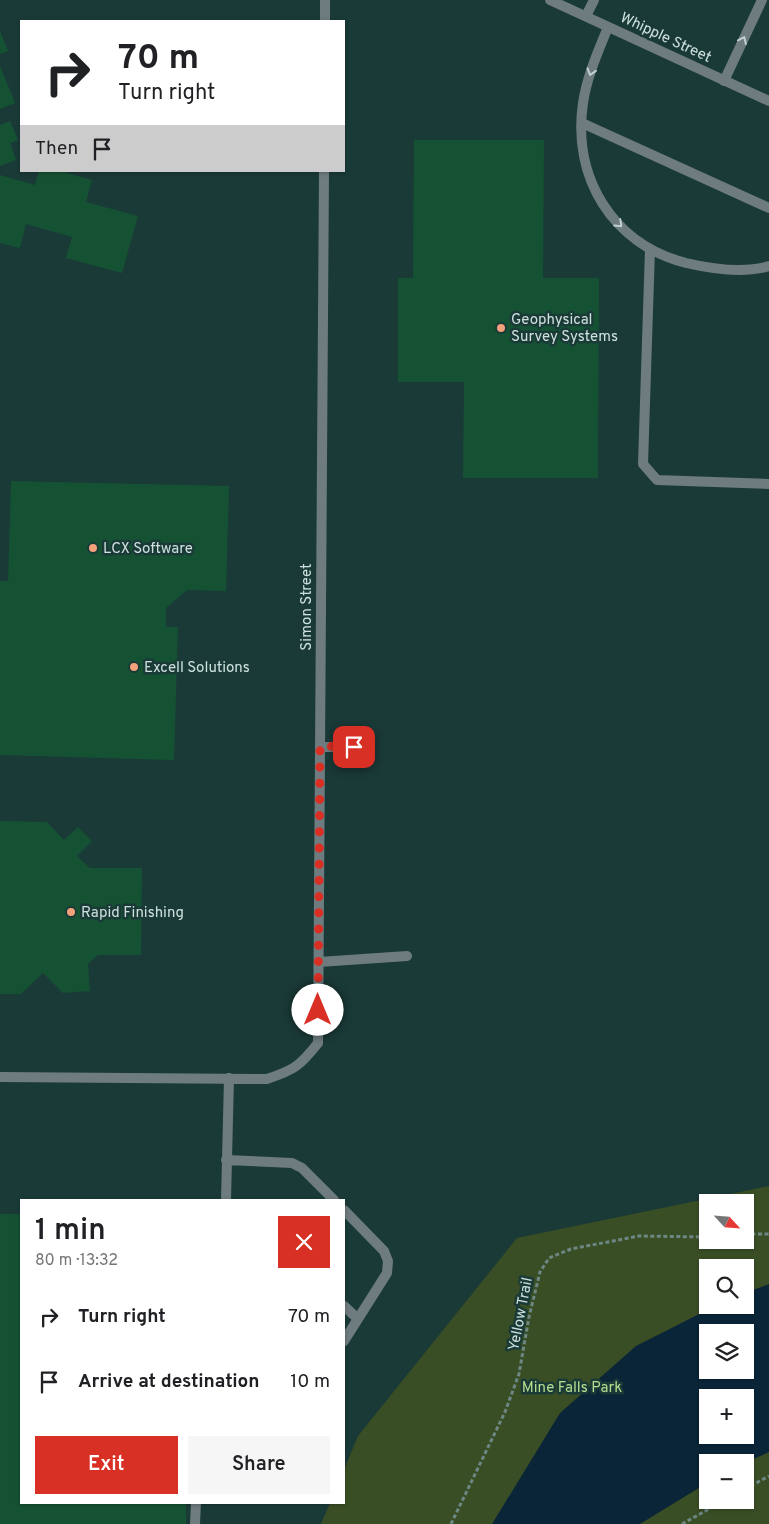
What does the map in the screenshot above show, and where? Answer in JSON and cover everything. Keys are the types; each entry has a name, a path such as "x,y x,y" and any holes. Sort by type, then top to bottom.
{"street":[{"path":"325,0 325,20"},
{"name":"Whipple Street","path":"550,0 769,101"},
{"path":"586,16 594,0"},
{"path":"724,81 762,0"},
{"path":"608,27 591,70 583,102 582,123 583,146 587,168 596,193 608,214 627,232 650,249 675,260 718,269 745,270 769,266"},
{"path":"582,123 769,208"},
{"name":"Simon Street","path":"229,1078 267,1079 290,1072 306,1058 318,1043 324,172"},
{"path":"650,249 643,464 657,480 769,484"},
{"path":"320,746 354,747"},
{"path":"318,962 407,956"},
{"path":"0,1077 229,1078 226,1160 228,1198"},
{"path":"226,1160 292,1163 302,1168 333,1199"},
{"path":"345,1211 384,1251 388,1260 387,1273 345,1339"},
{"path":"345,1307 358,1319"},
{"path":"195,1524 196,1504"}],"path":[{"path":"754,1234 769,1234"},
{"name":"Yellow Trail","path":"450,1524 504,1412 520,1374 529,1317 540,1272 550,1258 571,1249 639,1236 699,1237"},
{"path":"754,1484 769,1476"},
{"path":"682,1524 709,1509"}],"green space":[{"name":"Mine Falls Park","path":"769,1186 769,1524 321,1524 330,1504 345,1504 345,1468 358,1436 517,1238 699,1200 699,1249 754,1249 754,1194 730,1194"}],"water":[{"path":"769,1284 769,1452 754,1459 754,1454 699,1454 699,1488 640,1524 492,1524 560,1413 636,1346 699,1314 754,1314 754,1290"}],"building":[{"path":"0,31 8,51 0,54"},
{"path":"0,66 15,103 0,109"},
{"path":"10,121 18,140 10,143 16,160 0,166 0,125"},
{"path":"414,140 544,140 543,278 599,278 598,478 463,478 464,382 398,382 398,278 413,278"},
{"path":"39,172 64,172 92,180 86,202 138,216 122,273 66,258 72,237 26,224 20,248 0,243 0,175 35,185"},
{"path":"11,481 229,486 226,591 187,590 166,608 166,627 178,627 174,760 0,755 0,581 8,581"},
{"name":"Rapid Finishing","path":"0,821 47,822 64,840 78,827 92,841 77,856 90,868 142,868 141,955 98,955 88,964 90,991 63,993 43,973 21,994 0,994"},
{"path":"0,1214 20,1214 20,1504 186,1504 186,1524 0,1524"}],"place":[{"name":"Geophysical Survey Systems","path":"501,328"},
{"name":"LCX Software","path":"93,548"},
{"name":"Excell Solutions","path":"134,667"},
{"name":"Rapid Finishing","path":"71,912"}],"route":[{"path":"318,1010 320,746 354,747"}]}
